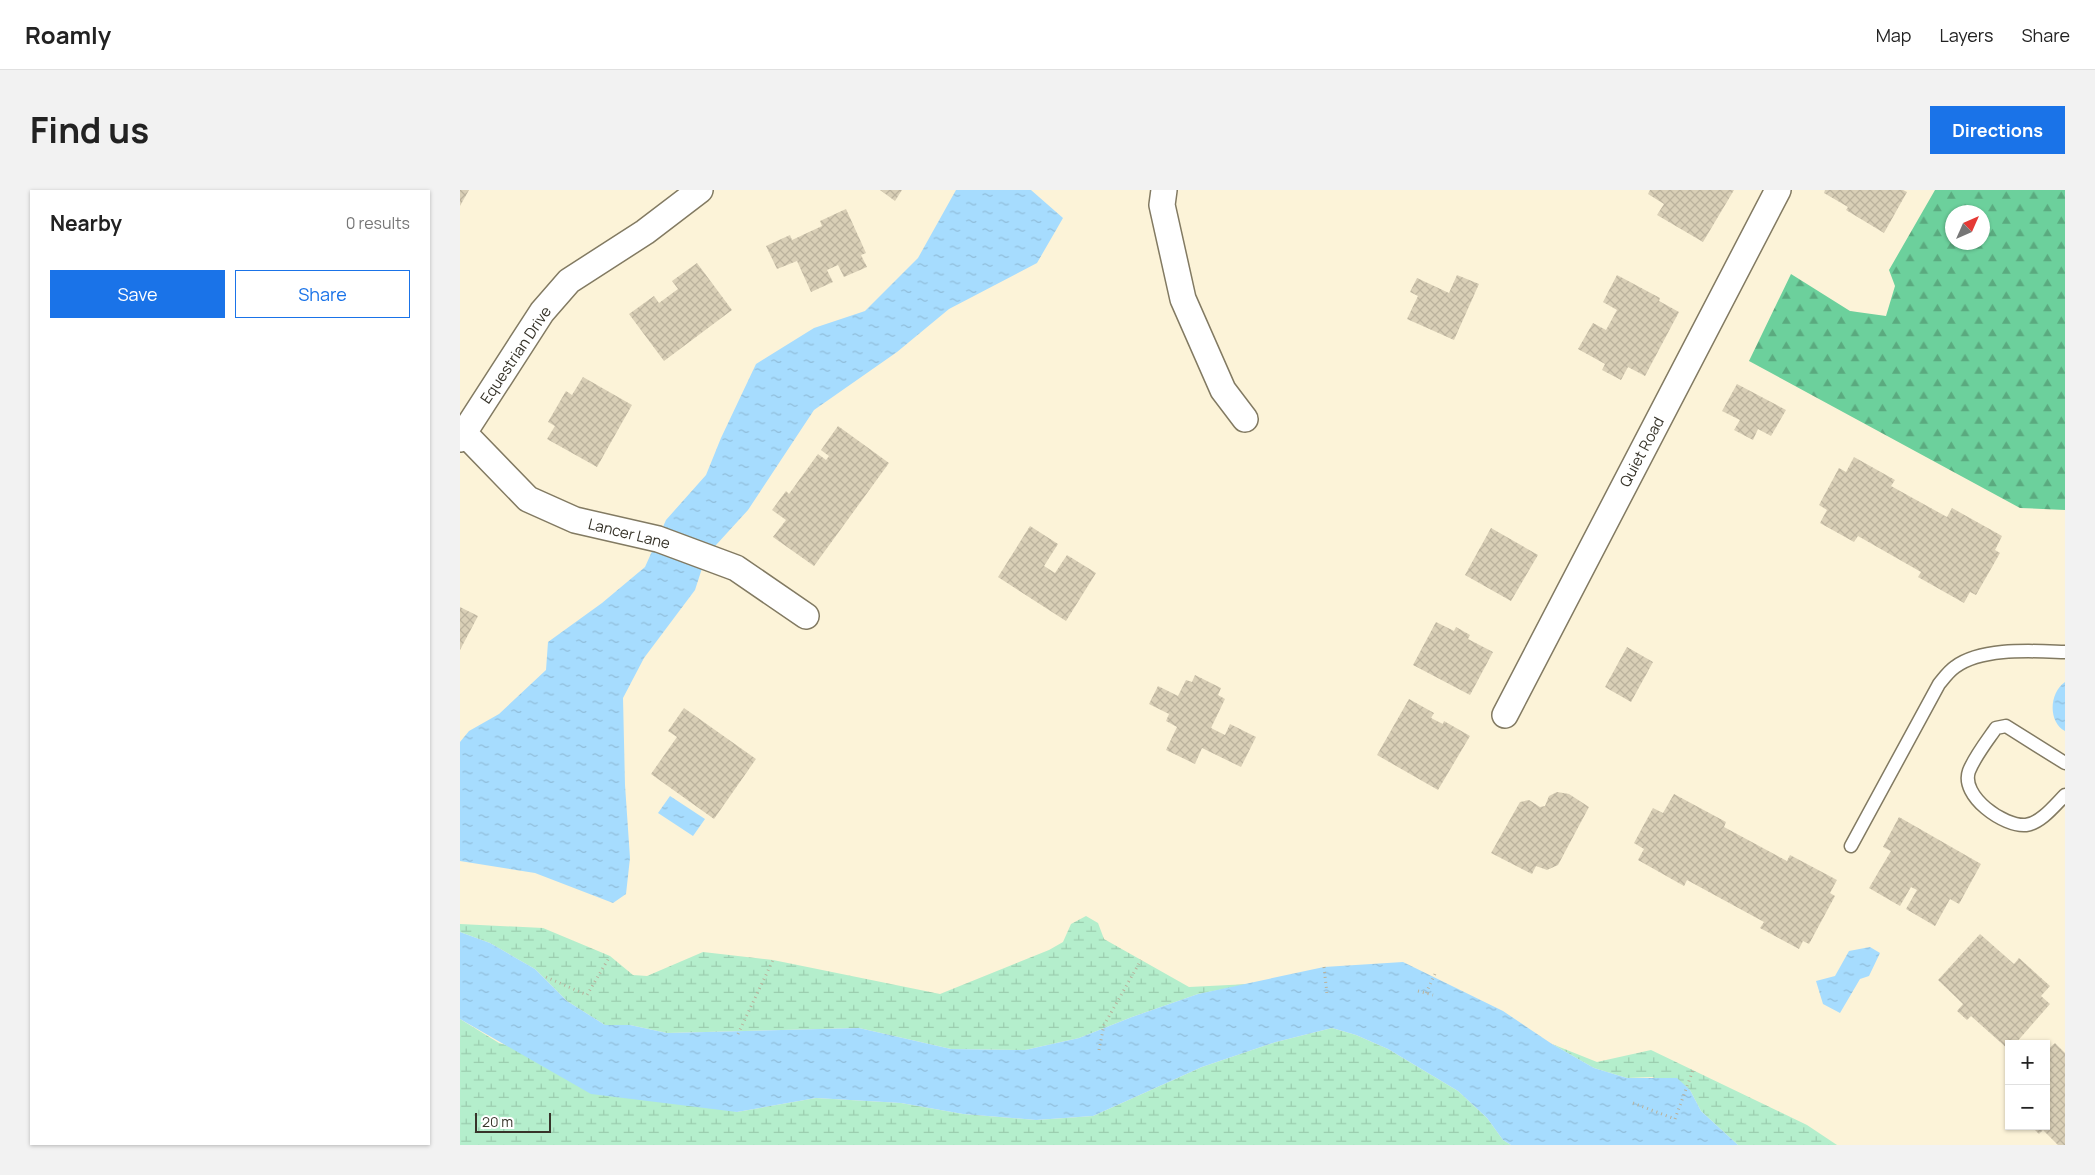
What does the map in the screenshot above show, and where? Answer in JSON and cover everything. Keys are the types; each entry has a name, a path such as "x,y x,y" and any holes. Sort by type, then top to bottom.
{"street":[{"name":"Equestrian Drive","path":"462,436 542,312 569,282 645,232 700,190"},
{"path":"1164,190 1162,205 1182,299 1223,390 1245,419"},
{"name":"Quiet Road","path":"1505,715 1778,190"},
{"name":"Lancer Lane","path":"462,436 528,499 575,520 658,539 736,568 806,616"}],"lane":[{"path":"1851,846 1939,684 1956,666 1983,656 2016,650 2065,652"},
{"path":"2065,762 2006,726 1996,728 1968,772 1969,784 1976,797 1989,812 2009,822 2027,825 2044,816 2065,795"}],"path":[{"path":"546,977 587,995 610,956"},
{"path":"738,1034 773,960"},
{"path":"1099,1050 1104,1025 1141,960"},
{"path":"1324,967 1327,994"},
{"path":"1426,993 1435,974"},
{"path":"1418,991 1433,995"},
{"path":"1634,1103 1674,1119 1693,1070"}],"green space":[{"path":"1935,190 2065,190 2065,510 2020,508 1749,361 1791,274 1850,311 1886,316 1895,286 1889,270"},
{"path":"1086,916 1098,923 1104,939 1189,987 1249,984 1198,994 1079,1038 1025,1050 951,1049 859,1028 667,1033 630,1025 605,1025 567,1001 535,969 490,943 460,932 460,924 543,928 610,956 633,975 647,976 703,952 773,960 940,994 1049,950 1063,942 1071,924"},
{"path":"460,1019 499,1043 737,1112 816,1098 901,1103 963,1114 1036,1120 1093,1116 1202,1067 1276,1042 1332,1028 1356,1035 1388,1049 1458,1091 1487,1118 1503,1140 1511,1145 460,1145"},
{"path":"1552,1044 1597,1062 1651,1050 1807,1125 1837,1145 1738,1145 1701,1111 1690,1090 1652,1077 1627,1078 1594,1068"}],"water":[{"path":"956,190 1031,190 1063,218 1037,263 949,309 897,352 814,410 748,510 706,556 695,590 644,658 623,698 625,785 630,858 626,894 613,903 535,873 460,861 460,742 469,731 499,714 546,670 548,642 602,603 645,567 666,520 706,475 721,438 756,364 814,328 865,311 918,258"},
{"path":"2065,682 2065,731 2059,727 2053,714 2053,700"},
{"path":"670,796 705,819 693,836 658,813"},
{"path":"460,932 490,943 535,969 567,1001 605,1025 630,1025 667,1033 859,1028 951,1049 1025,1050 1079,1038 1198,994 1324,967 1403,962 1503,1011 1552,1044 1594,1068 1627,1078 1677,1078 1690,1090 1701,1111 1738,1145 1511,1145 1503,1140 1487,1118 1458,1091 1388,1049 1356,1035 1332,1028 1276,1042 1202,1067 1093,1116 1036,1120 963,1114 901,1103 816,1098 737,1112 591,1094 460,1019"},
{"path":"1870,947 1880,953 1869,976 1860,979 1840,1013 1823,1004 1816,981 1835,976 1849,951"}],"building":[{"path":"460,190 469,190 460,206"},
{"path":"880,190 902,190 895,201"},
{"path":"1650,190 1734,190 1703,242 1657,215 1664,204 1648,194"},
{"path":"1825,190 1903,190 1907,192 1884,233 1846,210 1848,207 1824,193"},
{"path":"846,209 866,253 861,255 867,267 844,277 838,265 827,270 833,282 811,292 797,261 777,269 766,246 790,235 792,240 822,226 820,221"},
{"path":"697,263 732,310 664,361 629,314 654,296 659,303 678,289 672,281"},
{"path":"1457,275 1479,284 1454,340 1407,319 1418,296 1410,292 1417,278 1449,293"},
{"path":"1617,275 1660,298 1659,301 1679,312 1645,376 1628,367 1621,380 1602,370 1605,364 1578,349 1593,323 1606,330 1617,310 1603,302"},
{"path":"583,377 632,405 597,467 547,439 555,426 548,422 566,391 572,395"},
{"path":"1737,384 1786,410 1771,436 1758,429 1753,440 1734,430 1740,420 1722,411"},
{"path":"838,426 889,463 814,566 773,537 786,520 772,510 786,491 789,494 818,454 826,460 829,456 821,450"},
{"path":"1854,457 1895,480 1891,486 1947,517 1952,508 2002,536 1995,550 2000,553 1976,595 1970,592 1964,603 1918,577 1921,572 1858,536 1854,542 1820,523 1827,510 1819,505 1839,468 1846,472"},
{"path":"1030,526 1058,544 1044,566 1055,573 1067,555 1096,573 1066,621 998,577"},
{"path":"1491,528 1538,555 1511,601 1465,575"},
{"path":"460,607 478,616 460,650"},
{"path":"1436,622 1454,631 1456,627 1470,635 1468,639 1493,652 1470,695 1413,665"},
{"path":"1627,647 1653,662 1631,702 1605,687"},
{"path":"1195,675 1221,688 1218,695 1225,699 1211,728 1225,735 1230,724 1256,737 1241,767 1202,748 1195,764 1166,750 1177,727 1166,721 1169,714 1149,704 1158,686 1178,696 1186,680 1192,682"},
{"path":"1409,699 1434,713 1431,718 1443,724 1444,721 1470,736 1438,790 1377,755"},
{"path":"684,708 756,759 714,819 651,774 677,737 668,731"},
{"path":"1557,792 1569,794 1589,807 1558,865 1547,870 1536,866 1532,874 1491,853 1520,802 1529,800 1540,807 1545,806 1549,796"},
{"path":"1674,794 1726,822 1724,827 1787,861 1790,855 1837,880 1830,893 1835,896 1809,944 1803,941 1799,949 1760,928 1764,922 1687,880 1684,886 1638,860 1644,849 1634,843 1653,808 1663,813"},
{"path":"1899,817 1981,864 1959,904 1950,899 1935,926 1906,909 1917,890 1911,887 1900,906 1869,888 1891,851 1883,847"},
{"path":"1980,934 2014,964 2019,958 2050,986 2041,996 2050,1004 2018,1040 2005,1040 2005,1046 1971,1016 1967,1020 1957,1011 1963,1004 1938,980"},
{"path":"2055,1043 2065,1053 2065,1145 2058,1145 2043,1130 2050,1130 2050,1047"},
{"path":"2035,1130 2043,1130 2039,1134"}]}
